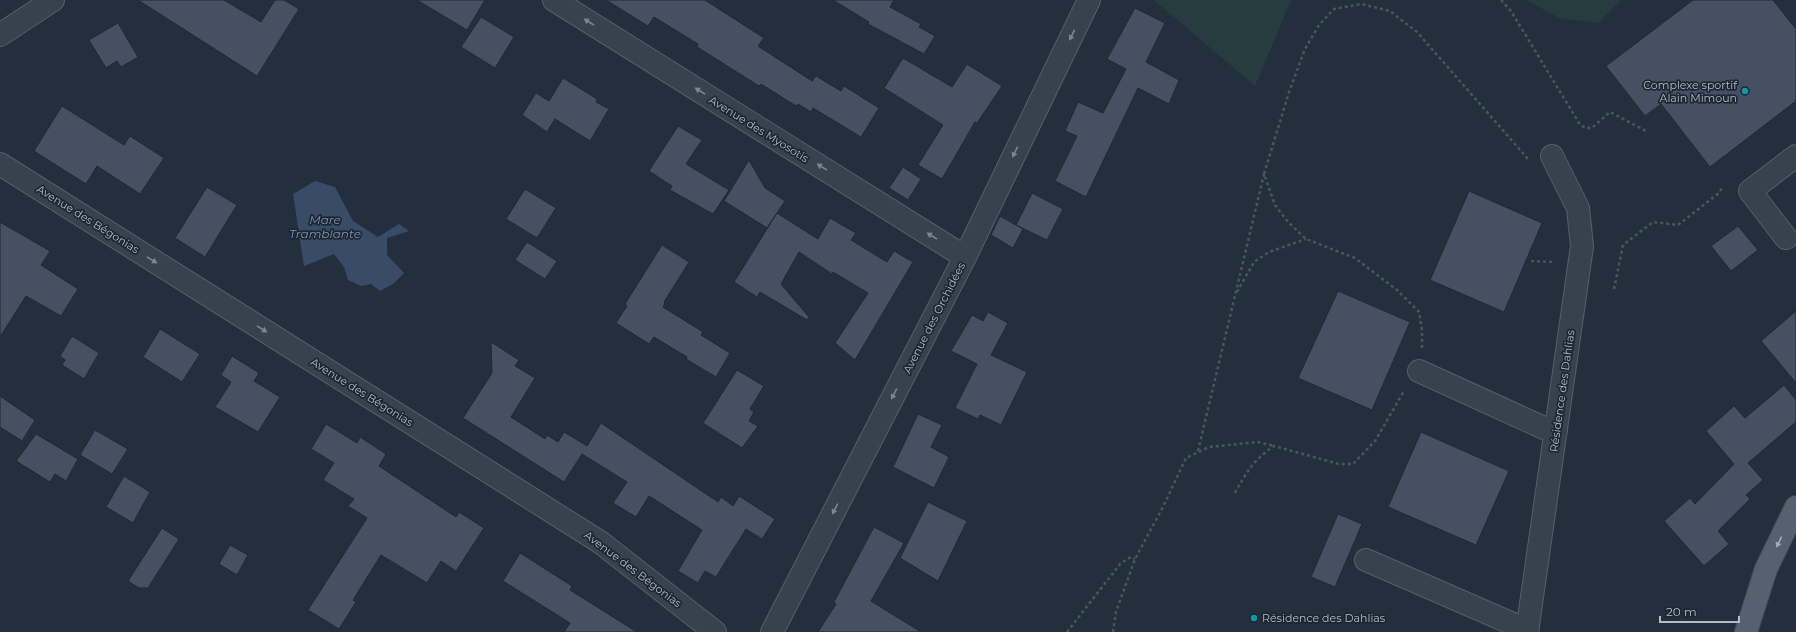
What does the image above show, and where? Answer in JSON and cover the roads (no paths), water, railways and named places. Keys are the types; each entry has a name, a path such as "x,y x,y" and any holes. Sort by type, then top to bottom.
{"main road":[{"path":"1746,632 1766,569 1796,507"}],"street":[{"path":"0,35 53,0"},
{"name":"Avenue des Myosotis","path":"554,0 965,257"},
{"name":"Avenue des Orchidées","path":"772,632 965,257 1089,0"},
{"name":"Résidence des Dahlias","path":"1528,629 1582,246 1578,208 1552,156"},
{"path":"1786,238 1750,191 1796,156"},
{"name":"Avenue des Bégonias","path":"0,164 600,542 715,632"},
{"path":"1420,362 1544,428 1556,430"},
{"path":"1366,560 1513,624 1528,629"}],"water":[{"name":"Mare Tramblante","path":"315,181 335,187 353,221 378,237 399,224 409,231 387,238 387,255 404,273 393,284 380,291 371,284 361,286 348,280 344,267 334,254 304,266 293,194"}],"place":[{"name":"Complexe sportif Alain Mimoun","path":"1745,91"},
{"name":"Résidence des Dahlias","path":"1254,618"}]}
